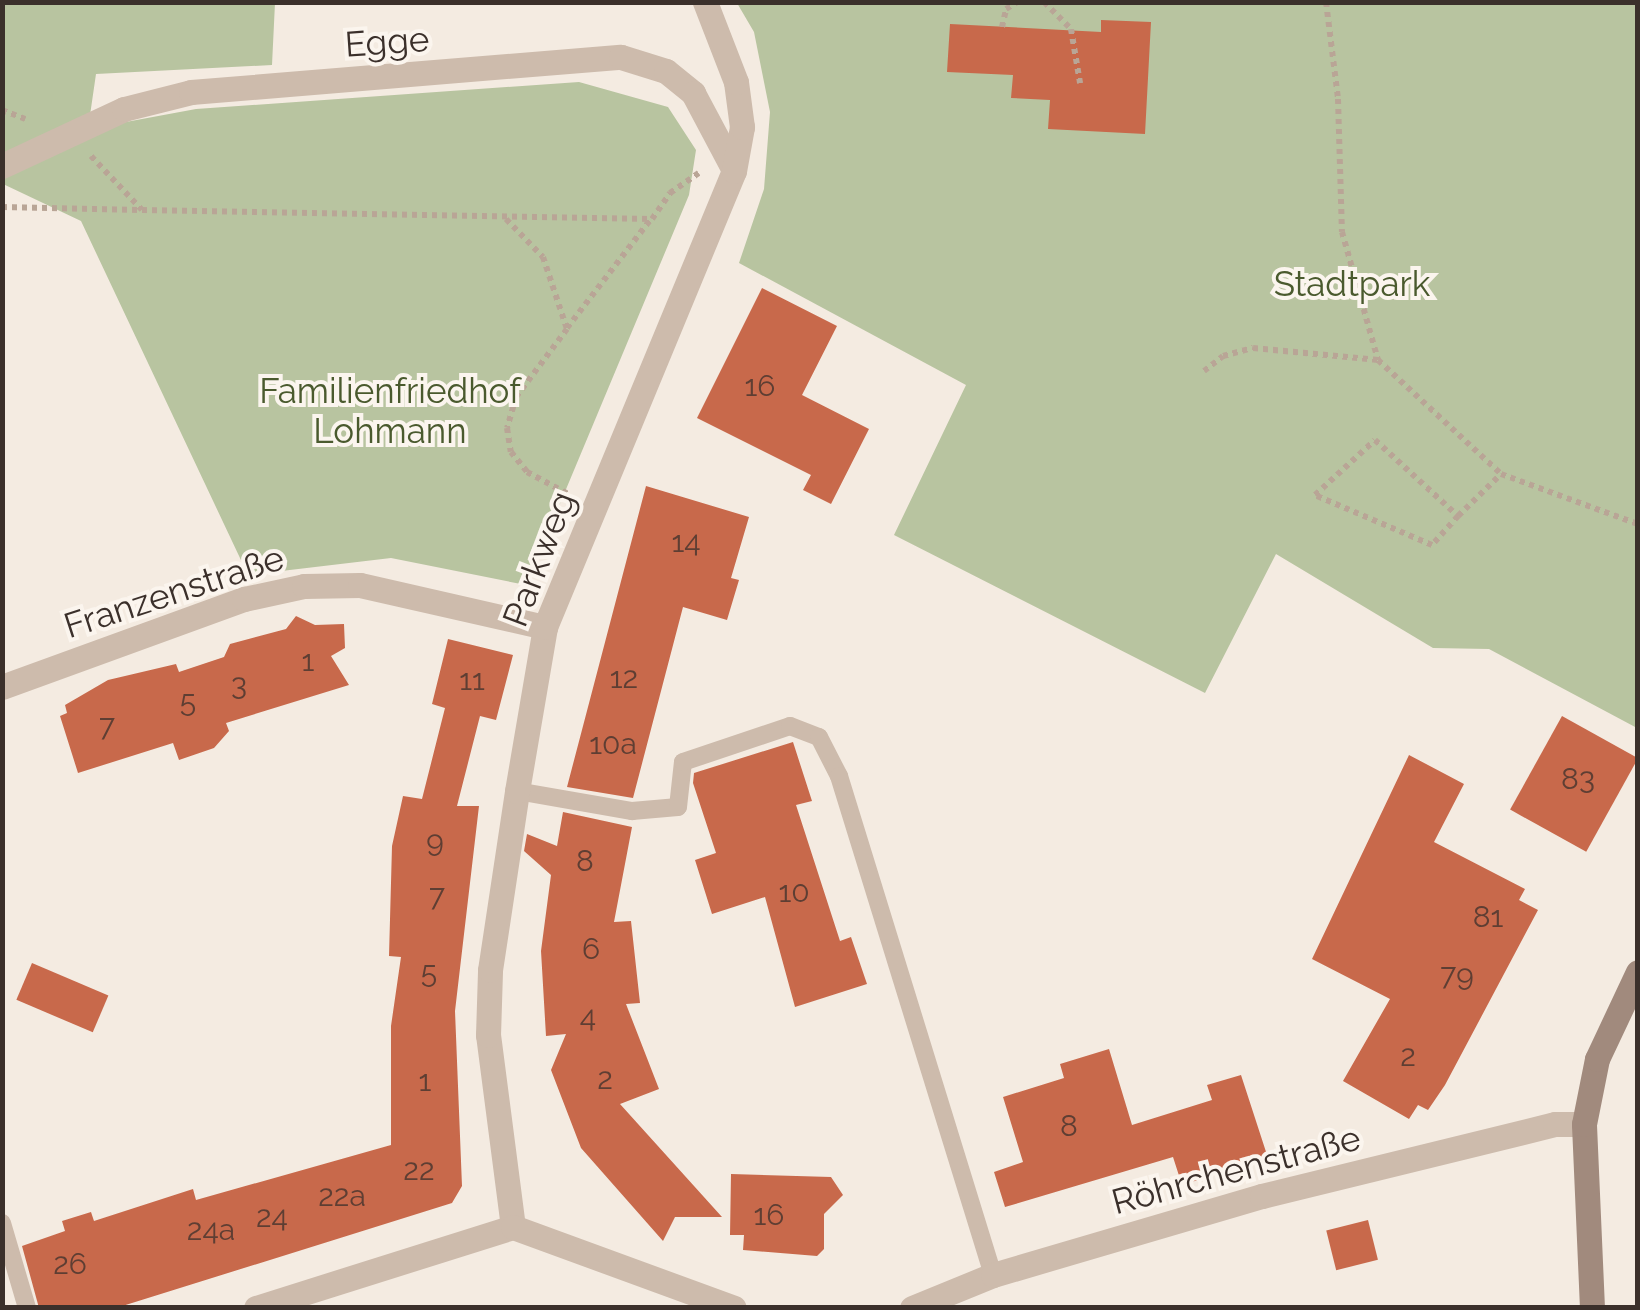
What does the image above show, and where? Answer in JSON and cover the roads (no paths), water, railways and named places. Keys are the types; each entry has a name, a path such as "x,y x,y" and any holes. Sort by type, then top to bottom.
{"main road":[{"path":"1592,1308 1584,1124 1597,1059 1638,972"}],"street":[{"name":"Parkweg","path":"513,1227 488,1035 490,970 517,791 545,627 734,170 742,127 736,82 705,2"},
{"name":"Egge","path":"2,166 72,137 124,109 191,92 621,57 666,71 693,93 734,170"},
{"name":"Franzenstraße","path":"2,686 244,599 304,586 360,584 545,627"},
{"name":"Röhrchenstraße","path":"912,1308 993,1275 1262,1196 1555,1124 1584,1124"},
{"path":"256,1308 513,1227 734,1308"}],"lane":[{"path":"517,791 632,811 678,807 684,762 790,726 820,737 839,776 993,1275"},
{"path":"2,1223 27,1308"}],"park label":[{"name":"Stadtpark","path":"1352,284"},
{"name":"Familienfriedhof Lohmann","path":"390,411"}]}
